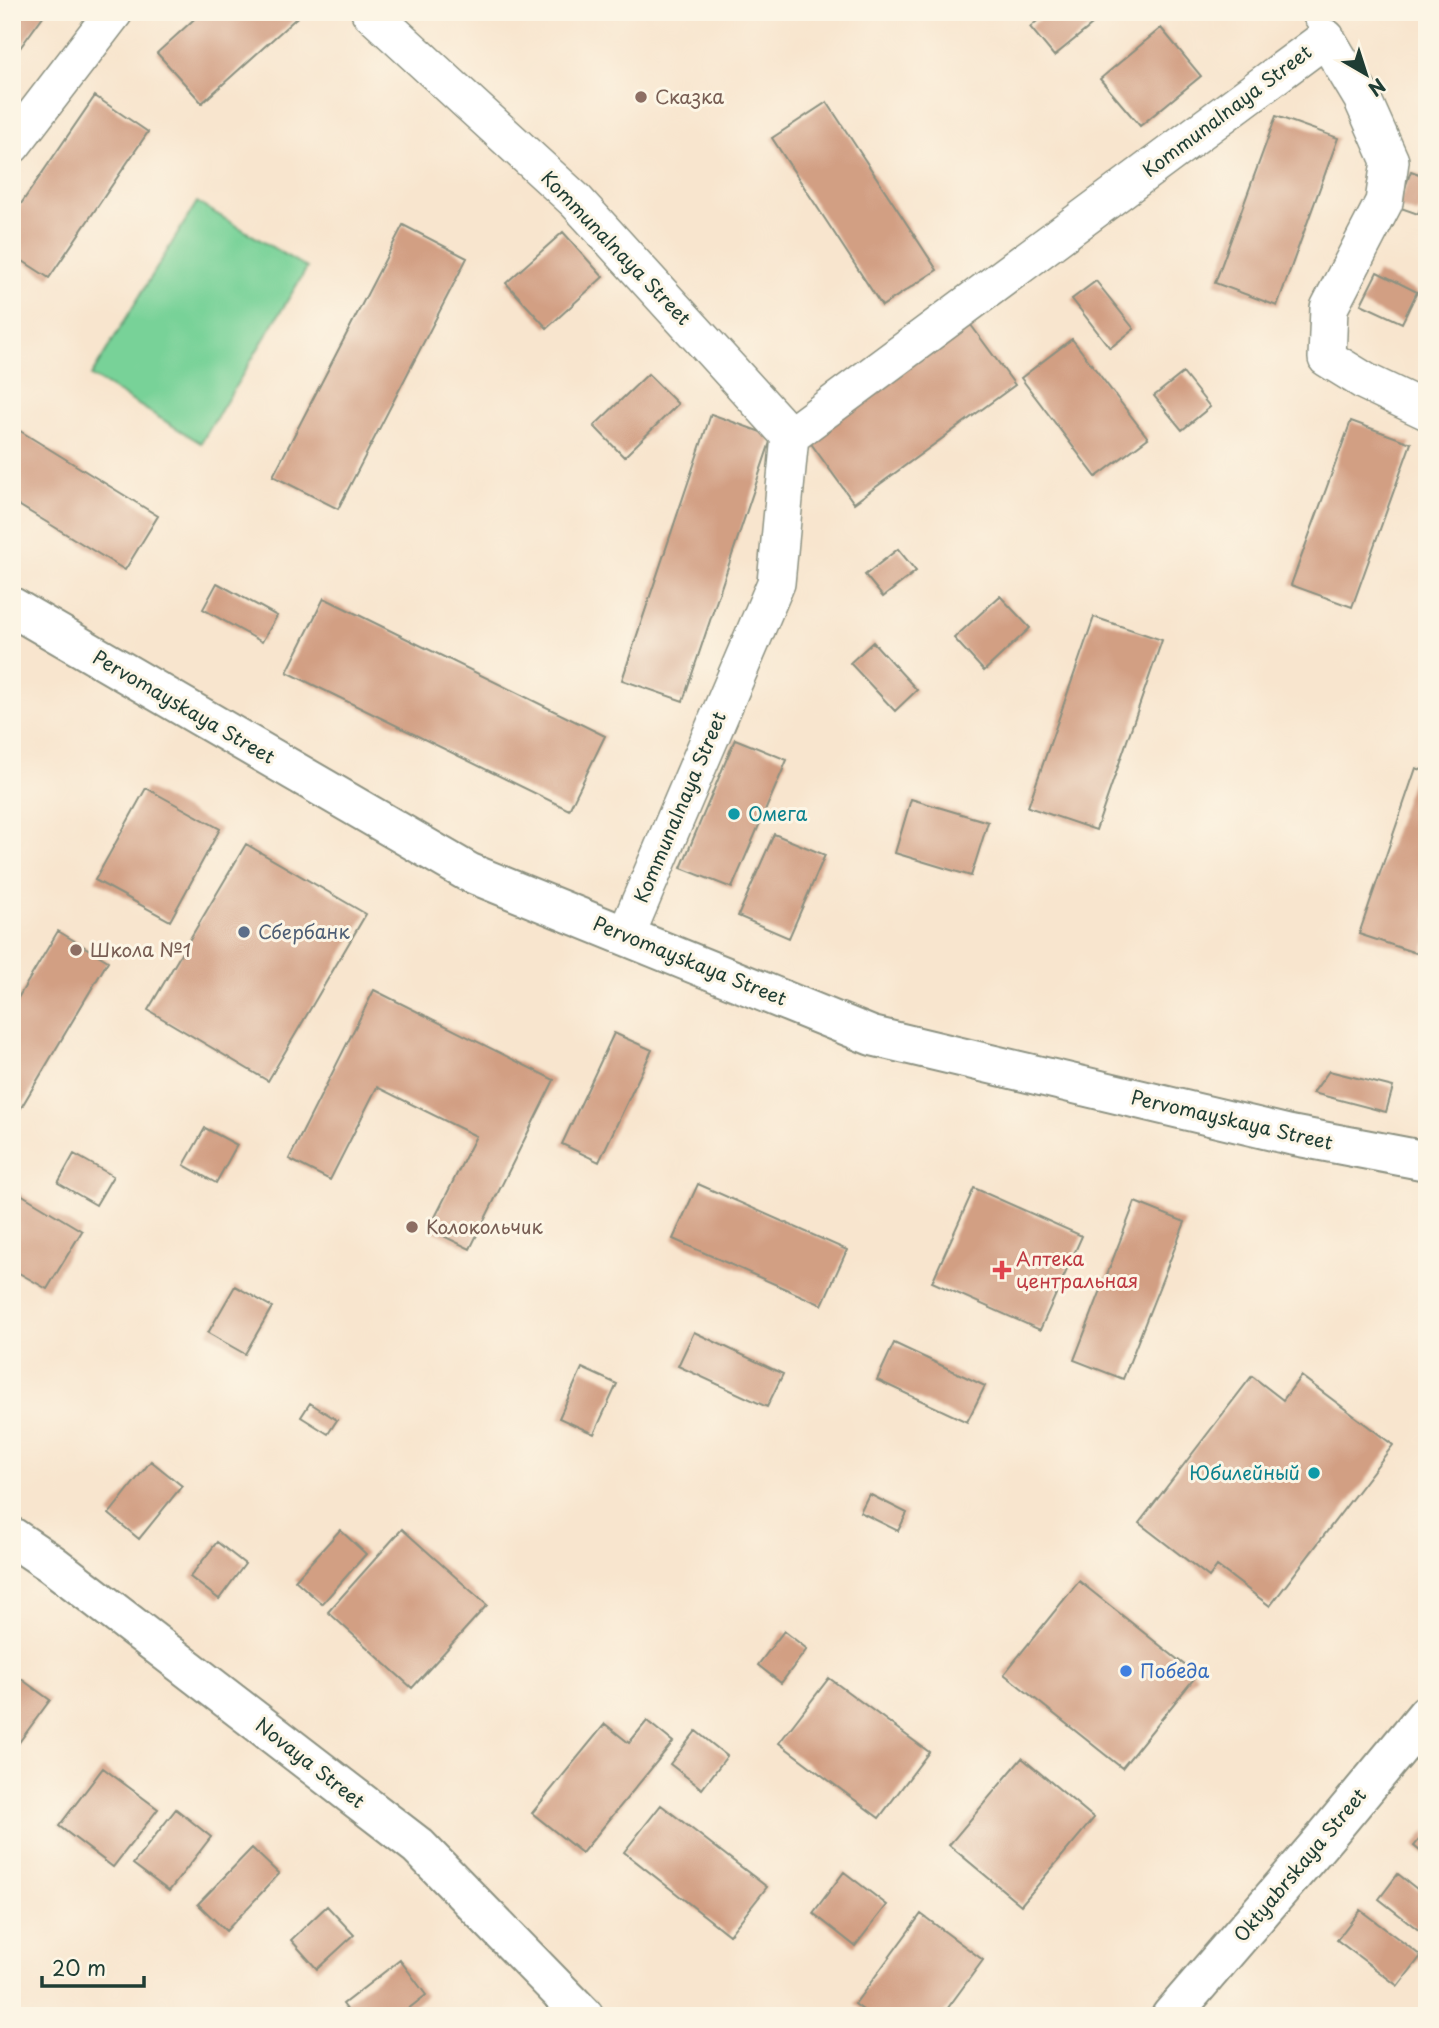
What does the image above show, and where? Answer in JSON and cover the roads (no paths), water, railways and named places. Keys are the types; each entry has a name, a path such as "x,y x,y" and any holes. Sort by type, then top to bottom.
{"street":[{"path":"12,145 114,12"},
{"name":"Kommunalnaya Street","path":"370,12 576,201 790,436"},
{"name":"Kommunalnaya Street","path":"626,935 776,583 790,436 1317,25 1362,98 1390,161 1384,202 1329,307 1327,358 1366,382 1427,411"},
{"name":"Pervomayskaya Street","path":"12,607 468,872 872,1036 1290,1135 1427,1161"},
{"name":"Novaya Street","path":"12,1537 52,1564 418,1846 583,2016"},
{"name":"Oktyabrskaya Street","path":"1171,2016 1427,1714"}],"place":[{"name":"Сказка","path":"641,97"},
{"name":"Омега","path":"734,814"},
{"name":"Сбербанк","path":"244,932"},
{"name":"Школа №1","path":"76,950"},
{"name":"Колокольчик","path":"412,1227"},
{"name":"Аптека центральная","path":"1002,1270"},
{"name":"Юбилейный","path":"1314,1473"},
{"name":"Победа","path":"1126,1671"}]}
